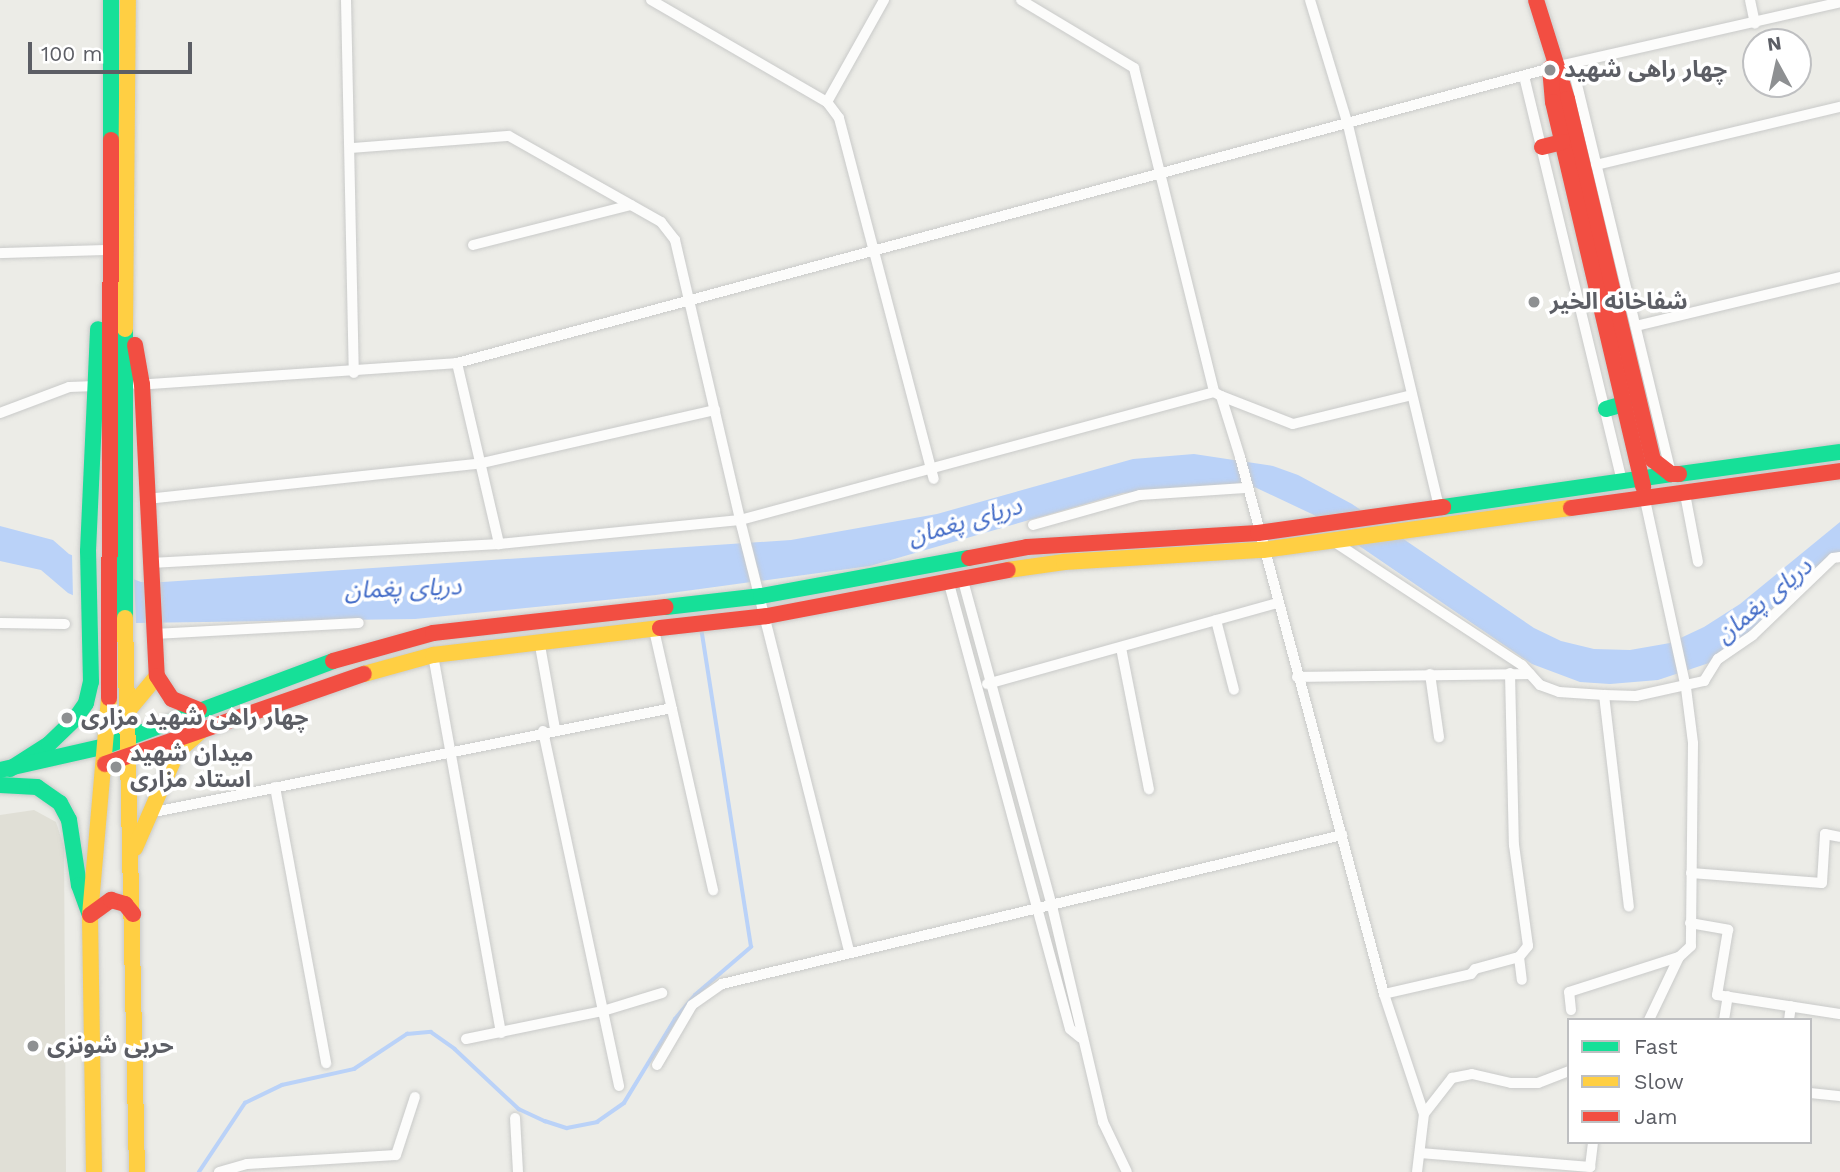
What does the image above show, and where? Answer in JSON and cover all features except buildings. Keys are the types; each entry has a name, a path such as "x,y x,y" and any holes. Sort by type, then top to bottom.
{"main road":[{"path":"111,0 109,250 119,385 115,550 117,628 127,712 129,756 137,1172"},
{"path":"5,769 49,744 86,703 92,667 88,551 119,385 128,307 128,0"},
{"path":"1536,0 1552,68 1562,142 1645,500"},
{"path":"1552,68 1578,113 1651,423 1653,460 1671,474"},
{"path":"110,139 128,142"},
{"path":"1542,147 1562,142"},
{"path":"119,385 147,499 157,676 172,699 199,710"},
{"path":"1606,409 1624,404"},
{"path":"5,769 106,746 324,663 433,633 761,596 1027,547 1258,533 1840,452"},
{"path":"105,764 323,685 433,655 539,640 654,630 766,616 955,578 1064,562 1263,550 1645,500 1840,471"},
{"path":"93,1172 90,915 117,628"},
{"path":"127,712 157,676"},
{"path":"132,854 177,752 203,729"},
{"path":"0,785 37,787 60,803 69,820 79,885 90,915"},
{"path":"90,915 99,905 111,900 125,904 133,914"}],"street":[{"path":"346,0 345,51 352,148 354,373"},
{"path":"651,0 827,102 839,118 934,479"},
{"path":"827,102 884,0"},
{"path":"1021,0 1134,68 1159,176 1217,394 1240,457 1245,486 1384,994 1424,1114 1417,1172"},
{"path":"1310,0 1348,125 1439,507"},
{"path":"1750,0 1755,23"},
{"path":"0,413 69,387 354,373 457,363 1552,68 1840,2"},
{"path":"1572,64 1578,113 1596,166 1636,326 1651,423"},
{"path":"1524,76 1622,481"},
{"path":"1596,166 1840,107"},
{"path":"352,148 509,136 661,222 675,240 740,520 747,538 849,950"},
{"path":"472,246 631,205"},
{"path":"0,253 109,250"},
{"path":"1636,326 1840,277"},
{"path":"457,363 499,544"},
{"path":"151,570 499,544 740,520 930,467 1217,394 1293,424 1412,395"},
{"path":"147,499 482,463 715,410"},
{"path":"1033,525 1140,495 1245,486"},
{"path":"1685,494 1698,562"},
{"path":"1645,500 1684,675 1693,743 1691,946 1679,957 1650,1018"},
{"path":"1333,541 1530,674 1540,685 1559,692 1604,695 1636,696 1686,688 1704,681 1718,659 1753,635 1833,558 1840,557"},
{"path":"955,578 992,683 1052,906 1082,1025 1081,1038 1103,1122 1127,1172"},
{"path":"955,578 978,687 1070,1029 1081,1038"},
{"path":"978,687 1278,603"},
{"path":"1216,621 1234,690"},
{"path":"0,623 65,624"},
{"path":"154,630 359,623"},
{"path":"654,630 713,890"},
{"path":"539,640 555,729"},
{"path":"1121,648 1149,789"},
{"path":"433,655 501,1033"},
{"path":"1384,994 1471,974 1475,969 1519,957 1528,946 1514,845 1510,673"},
{"path":"1430,674 1439,737"},
{"path":"1297,677 1530,674"},
{"path":"1604,695 1629,907"},
{"path":"149,813 543,731 672,708"},
{"path":"543,731 619,1086"},
{"path":"275,787 326,1063"},
{"path":"1690,873 1822,883 1825,834 1840,836"},
{"path":"657,1065 680,1020 707,991 849,950 1052,906 1342,835"},
{"path":"1690,923 1728,930 1716,991 1728,996 1840,1014"},
{"path":"1519,957 1522,980"},
{"path":"1571,1010 1569,992 1679,957"},
{"path":"466,1039 603,1011 662,993"},
{"path":"1724,1018 1728,996"},
{"path":"1789,1018 1791,1006"},
{"path":"1424,1114 1452,1078 1472,1074 1511,1083 1538,1083 1567,1072"},
{"path":"1812,1093 1840,1096"},
{"path":"219,1172 247,1164 350,1166 396,1155 415,1097"},
{"path":"514,1118 517,1172"},
{"path":"1420,1153 1590,1167 1593,1144"}],"shaded area":[{"name":"حربی شونزی","path":"34,810 56,822 64,847 66,1172 0,1172 0,815"}],"water":[{"name":"دریای پغمان","path":"1194,454 1273,466 1298,475 1352,504 1534,628 1561,641 1594,649 1630,650 1670,643 1704,627 1740,604 1840,522 1840,554 1775,605 1756,630 1709,663 1658,680 1610,684 1580,682 1532,664 1314,515 1246,483 1123,493 870,566 656,595 415,619 136,623 68,593 41,570 0,561 0,526 53,540 69,554 141,582 791,540 937,514 1133,459"}],"pier":[{"path":"72,552 134,575 136,626 73,599"}],"waterway":[{"path":"199,1172 245,1103 282,1085 354,1069 407,1034 431,1032 455,1049 519,1109 567,1128 597,1122 624,1103 675,1019 695,995 751,947 701,629"}],"traffic: fast":[{"path":"111,0 111,140"},
{"path":"10,769 49,744 75,719 86,703 91,682 88,551 98,329"},
{"path":"125,329 125,618"},
{"path":"1606,409 1624,404"},
{"path":"1679,474 1840,452"},
{"path":"1443,507 1671,474"},
{"path":"666,607 761,596 969,558"},
{"path":"0,770 106,746 333,661"},
{"path":"0,785 37,787 60,803 69,820 79,885 90,915"}],"traffic: slow":[{"path":"125,329 128,0"},
{"path":"1008,570 1064,562 1263,550 1571,508"},
{"path":"125,618 137,1172"},
{"path":"364,674 433,655 660,628"},
{"path":"127,712 157,676"},
{"path":"94,1172 90,915 109,698"},
{"path":"135,848 177,752 203,729"}],"traffic: jam":[{"path":"1536,0 1567,99 1653,460 1671,474 1679,474"},
{"path":"1550,68 1553,102 1643,487"},
{"path":"109,698 111,140"},
{"path":"1542,147 1562,142"},
{"path":"135,345 142,384 157,676 172,699 199,710"},
{"path":"1571,508 1840,471"},
{"path":"969,558 1027,547 1258,533 1443,507"},
{"path":"660,628 767,616 1008,570"},
{"path":"333,661 433,633 666,607"},
{"path":"105,764 364,674"},
{"path":"90,915 111,900 125,904 133,914"}],"place":[{"name":"چهار راهی شهید","path":"1550,70"},
{"name":"شفاخانه الخیر","path":"1534,302"},
{"name":"چهار راهی شهید مزاری","path":"67,718"},
{"name":"میدان شهید استاد مزاری","path":"116,767"},
{"name":"حربی شونزی","path":"33,1046"}]}
